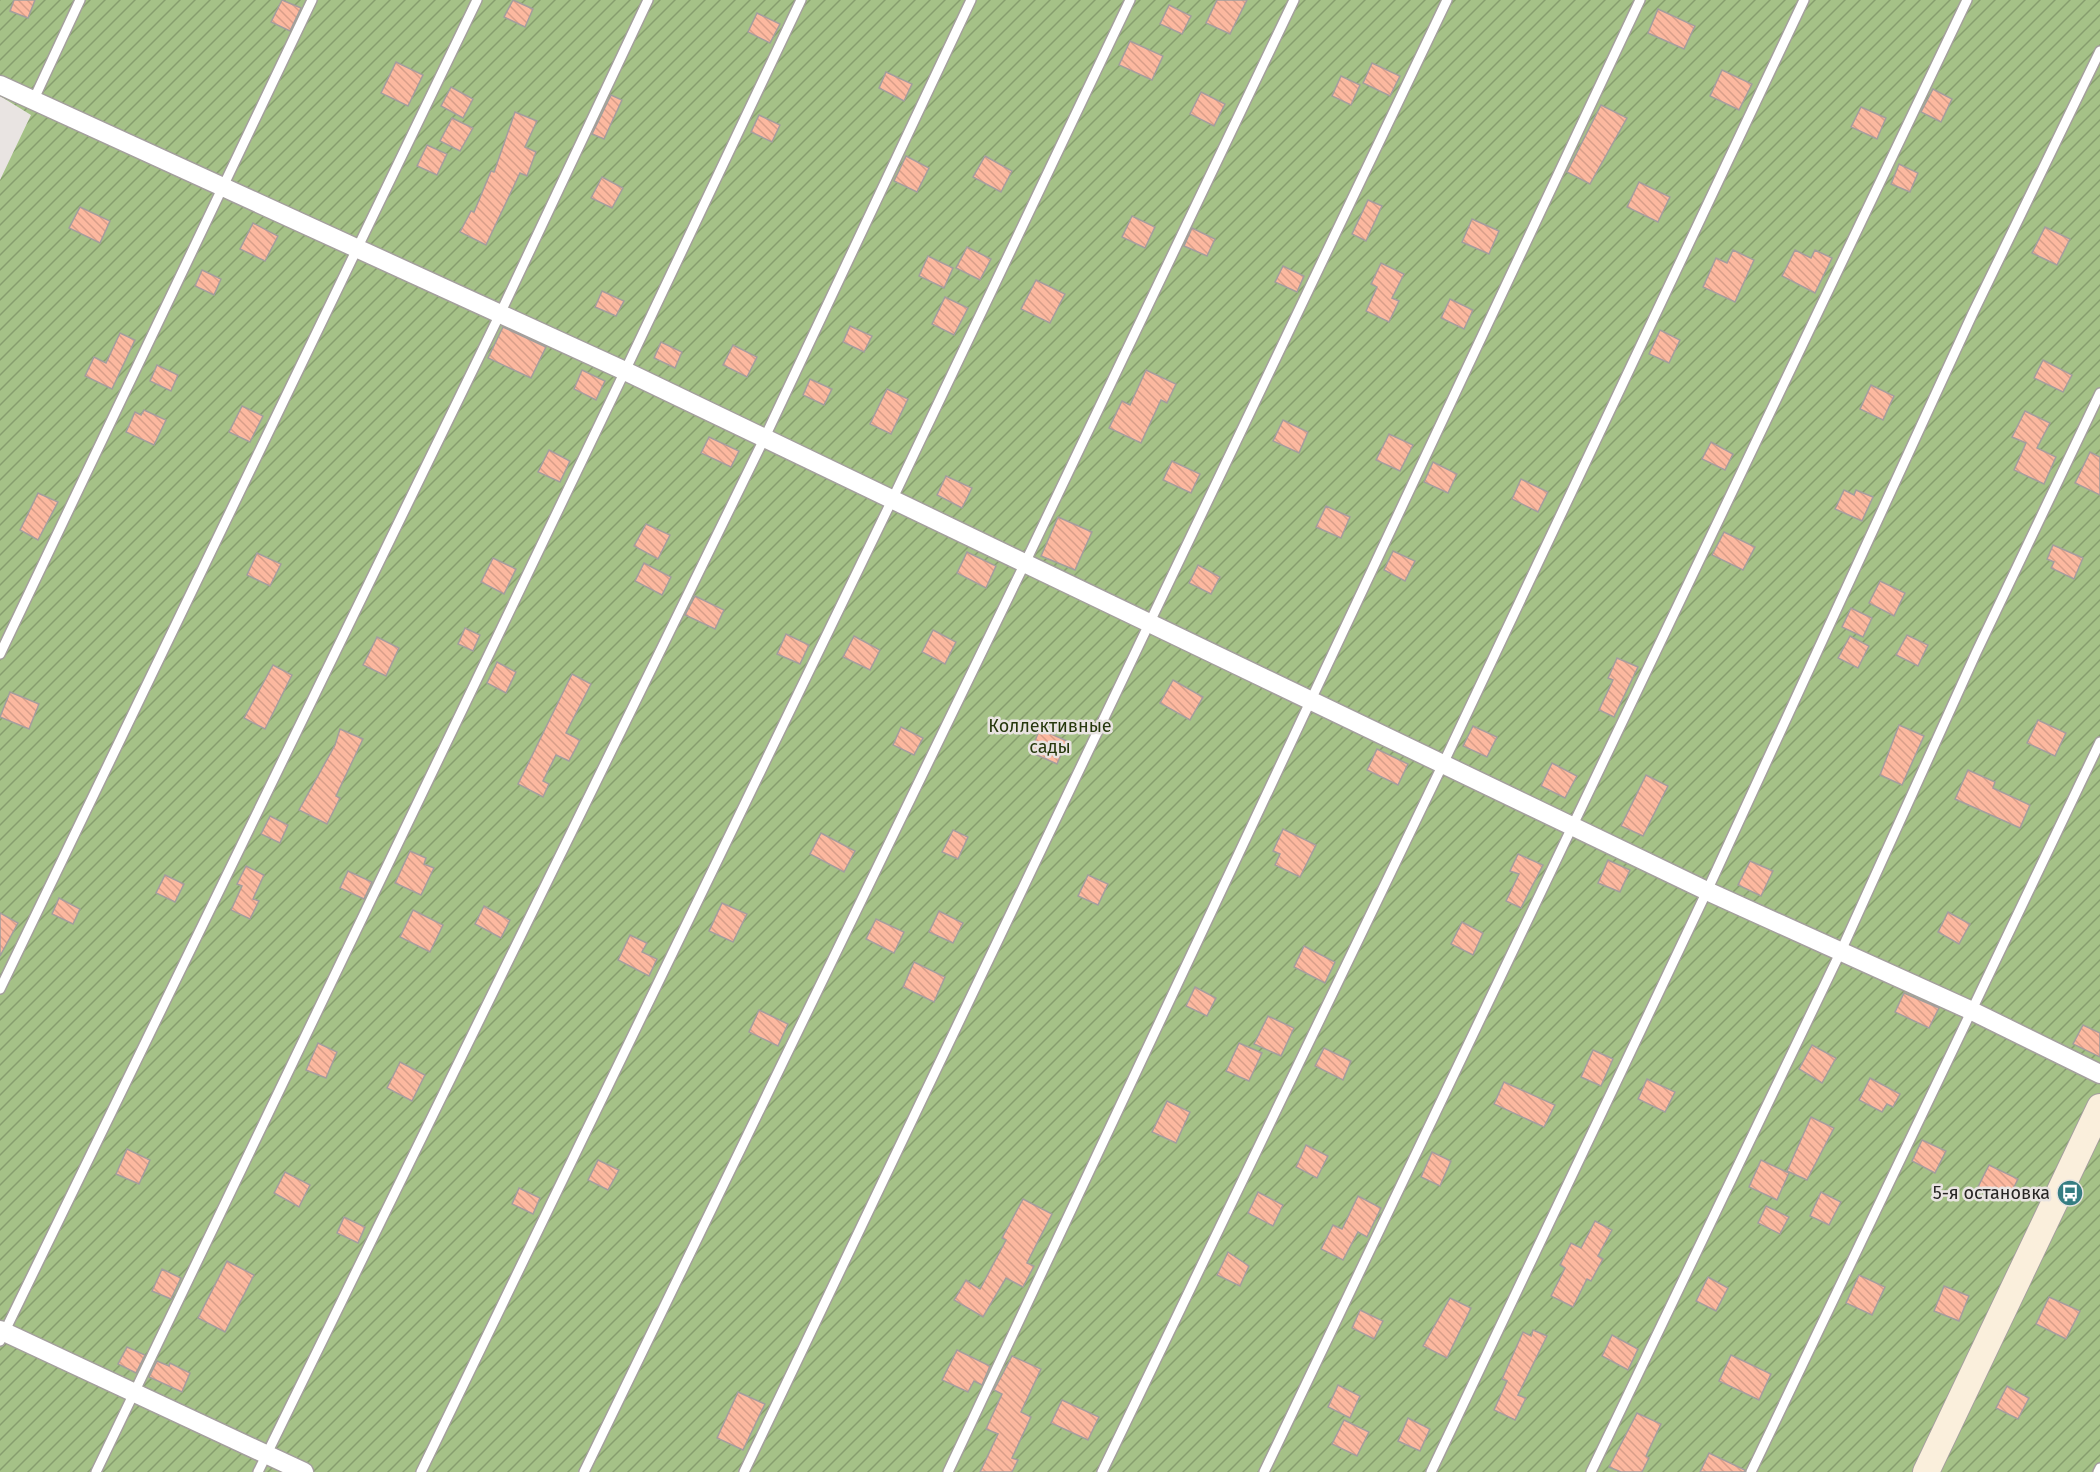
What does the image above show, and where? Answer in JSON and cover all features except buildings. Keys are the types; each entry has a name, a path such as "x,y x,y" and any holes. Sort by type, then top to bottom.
{"main road":[{"path":"1926,1472 2100,1107"}],"street":[{"path":"0,86 625,371 1707,891 1970,1010 2100,1074"},
{"path":"1,1334 135,1393 304,1472"}],"lane":[{"path":"33,100 80,0"},
{"path":"0,654 312,0"},
{"path":"0,989 477,0"},
{"path":"1,1334 500,314 648,0"},
{"path":"96,1472 801,0"},
{"path":"258,1472 765,437 971,0"},
{"path":"421,1472 893,498 1130,0"},
{"path":"584,1472 1025,563 1294,0"},
{"path":"744,1472 1448,0"},
{"path":"948,1472 1640,0"},
{"path":"1102,1472 1443,764 1804,0"},
{"path":"1264,1472 1575,826 1967,0"},
{"path":"1431,1472 1707,891 1972,315 2100,51"},
{"path":"1591,1472 1841,951 1976,653 2100,393"},
{"path":"1752,1472 1970,1010 2100,742"}],"green space":[{"name":"Коллективные сады","path":"0,0 2100,0 2100,1472 0,1472 0,180 31,115 0,96"}],"place":[{"name":"5-я остановка","path":"2070,1193"}]}
